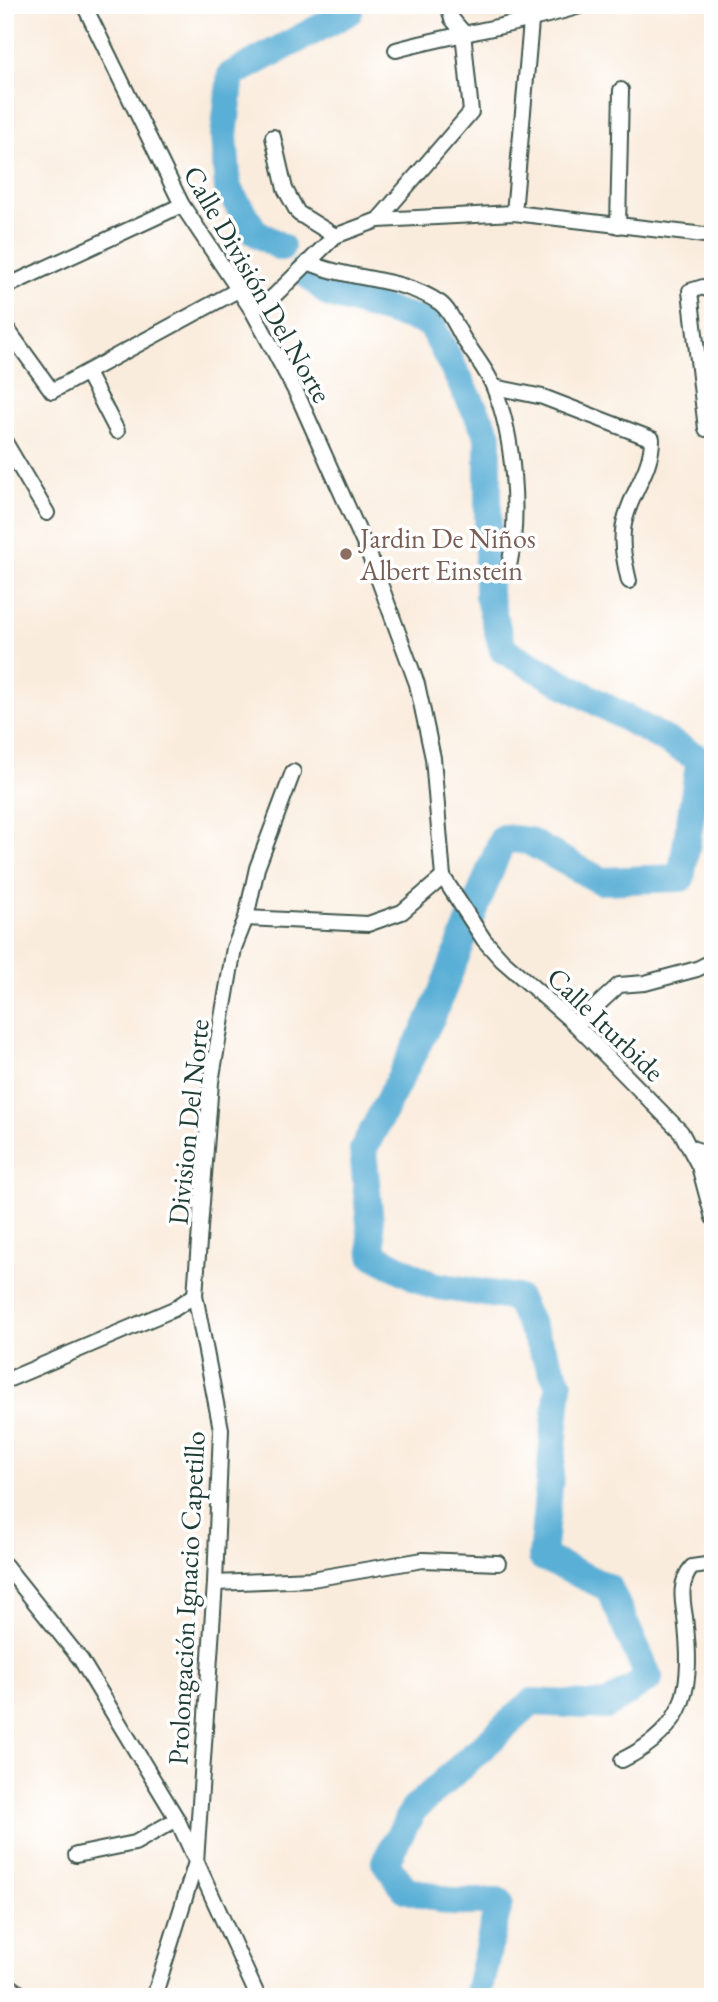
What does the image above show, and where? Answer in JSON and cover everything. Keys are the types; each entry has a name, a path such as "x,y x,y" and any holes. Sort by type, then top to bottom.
{"street":[{"name":"Calle División Del Norte","path":"84,5 181,205 236,291 252,310 298,396 371,559 417,684 433,758 447,881"},
{"path":"378,220 471,112 463,32 452,19 448,5"},
{"path":"396,50 463,32 531,22 583,5"},
{"path":"514,213 531,22"},
{"path":"618,226 621,90"},
{"path":"273,137 285,189 298,213 335,236"},
{"path":"5,287 181,205"},
{"path":"252,310 273,297 335,236 378,220 514,213 713,236"},
{"path":"308,262 326,270 397,284 441,303 494,387 505,428 516,495 515,541 509,566"},
{"path":"706,429 690,291 703,288 713,292"},
{"path":"5,326 52,391 236,291"},
{"path":"87,373 117,431"},
{"path":"494,387 543,397 652,439 652,459 625,517 622,555 629,581"},
{"path":"5,442 47,513"},
{"name":"Division Del Norte","path":"195,1295 211,1082 234,948 246,918 257,868 293,772"},
{"path":"246,918 368,924 402,912 447,881"},
{"name":"Calle Iturbide","path":"447,881 484,940 502,960 576,1025 681,1132 691,1148 713,1218"},
{"path":"576,1025 620,985 645,983 697,970 713,961"},
{"path":"691,1148 713,1155"},
{"path":"5,1381 174,1308 195,1295"},
{"name":"Prolongación Ignacio Capetillo","path":"154,1997 196,1862 215,1583 221,1429 195,1295"},
{"path":"215,1583 312,1579 423,1560 498,1563"},
{"path":"622,1760 645,1749 662,1735 686,1695 689,1661 682,1587 685,1576 692,1567 713,1564"},
{"path":"5,1565 81,1660 177,1819 258,1997"},
{"path":"76,1855 135,1843 177,1819"},
{"path":"5,1982 24,1997"}],"waterway":[{"path":"281,247 255,232 228,189 224,136 231,75 349,12 350,5"},
{"path":"303,270 330,294 430,323 488,435 488,595 503,650 700,759 681,878 601,881 528,841 503,838 433,1014 363,1150 373,1255 431,1285 517,1298 559,1384 542,1557 609,1588 649,1678 606,1706 532,1702 413,1810 385,1862 405,1889 452,1902 499,1902 477,1997"}],"place":[{"name":"Jardin De Niños Albert Einstein","path":"346,554"}]}
